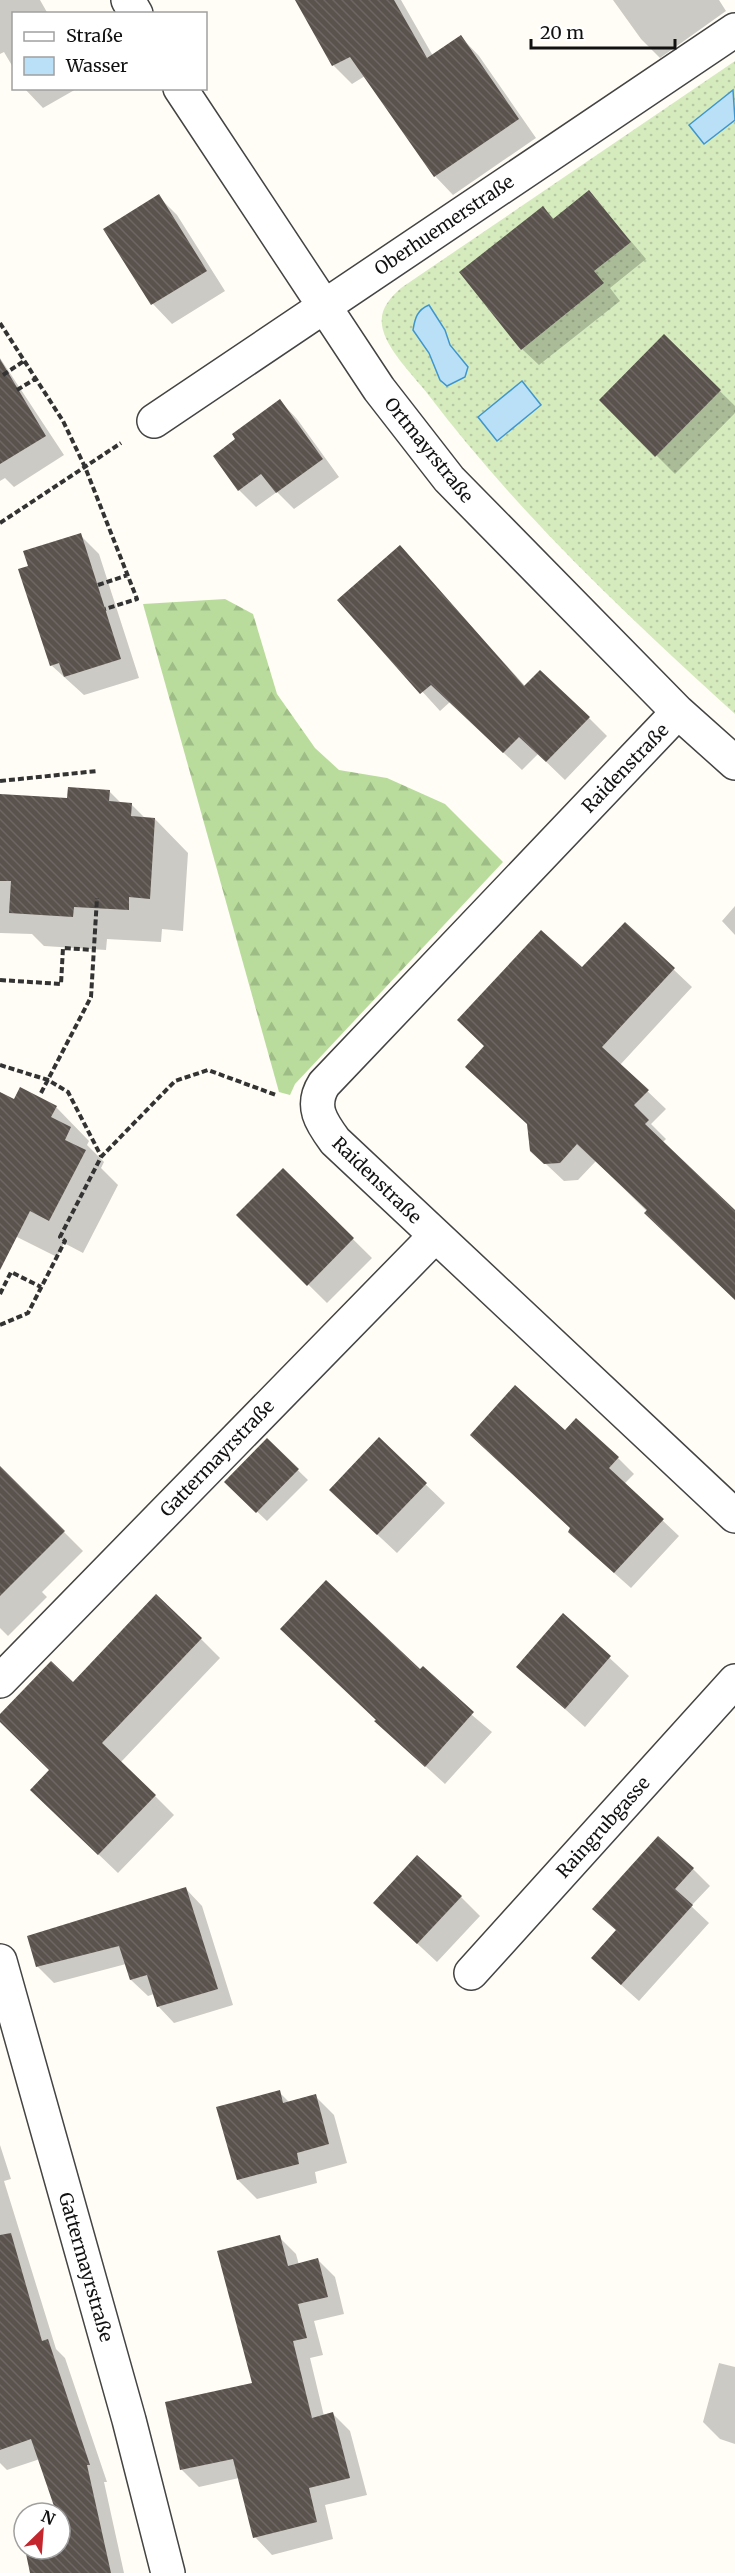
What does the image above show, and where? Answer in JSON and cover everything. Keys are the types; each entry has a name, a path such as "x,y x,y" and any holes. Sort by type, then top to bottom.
{"street":[{"name":"Oberhuemerstraße","path":"154,421 735,30"},
{"name":"Ortmayrstraße","path":"181,90 379,389 449,478 678,712 735,763"},
{"name":"Raidenstraße","path":"678,712 324,1084 317,1095 316,1109 321,1123 335,1141 735,1516"},
{"name":"Gattermayrstraße","path":"0,1681 435,1236"},
{"name":"Raingrubgasse","path":"471,1973 735,1681"},
{"name":"Gattermayrstraße","path":"0,1961 129,2420 168,2573"}],"path":[{"path":"0,323 63,421 85,467 137,599 105,609"},
{"path":"3,375 24,361"},
{"path":"17,390 35,379"},
{"path":"0,523 85,467"},
{"path":"98,585 128,575"},
{"path":"0,781 97,771"},
{"path":"41,1093 92,997 98,898"},
{"path":"0,980 61,984 63,948 94,950"},
{"path":"0,1065 48,1080 68,1092 101,1157"},
{"path":"0,1325 28,1313 65,1241 60,1237 101,1157 176,1081 208,1070 316,1109"},
{"path":"0,1294 11,1272 41,1287"}],"green space":[{"path":"735,61 735,714 613,600 498,479 390,347 383,330 382,317 385,306 401,288"},
{"path":"225,599 253,614 277,694 315,748 339,770 387,778 445,804 503,862 295,1084 290,1095 279,1092 143,604"}],"water":[{"path":"733,90 735,120 704,144 689,125"},
{"path":"429,305 445,330 450,345 468,367 465,377 447,386 440,380 429,353 413,330 417,315"},
{"path":"522,381 541,405 497,441 478,417"}],"building":[{"path":"295,0 394,0 427,58 461,35 519,119 434,177 350,57 332,66"},
{"path":"589,190 631,242 594,271 604,283 521,350 459,272 543,206 553,219"},
{"path":"159,194 207,271 151,305 103,229"},
{"path":"664,334 721,390 655,457 599,400"},
{"path":"0,359 46,436 0,464"},
{"path":"280,399 323,459 276,493 261,474 238,491 213,456 235,439 232,434"},
{"path":"81,533 121,659 64,677 59,663 50,666 18,569 28,566 23,551"},
{"path":"400,545 524,686 540,670 590,717 546,762 519,737 503,753 431,685 420,694 337,600"},
{"path":"68,787 110,790 109,801 132,803 131,816 155,818 150,899 129,897 129,910 74,907 73,917 9,913 11,881 0,881 0,794 67,798"},
{"path":"625,922 675,968 602,1047 649,1090 634,1105 649,1120 645,1124 735,1210 735,1300 644,1213 647,1210 577,1144 560,1163 544,1164 530,1151 527,1124 465,1067 484,1046 457,1020 541,930 582,967"},
{"path":"20,1087 57,1106 51,1117 71,1127 65,1140 86,1150 49,1221 30,1211 0,1270 0,1092 14,1099"},
{"path":"283,1168 354,1238 307,1286 236,1215"},
{"path":"515,1385 565,1430 576,1418 619,1457 609,1468 664,1519 614,1573 568,1532 570,1528 470,1435"},
{"path":"379,1437 427,1483 377,1535 329,1490"},
{"path":"267,1438 299,1469 256,1513 224,1482"},
{"path":"0,1466 65,1531 0,1596"},
{"path":"326,1580 420,1669 423,1666 474,1712 425,1767 374,1721 376,1720 280,1629"},
{"path":"156,1594 202,1638 102,1743 156,1795 98,1855 30,1790 49,1770 0,1722 0,1714 51,1661 73,1682"},
{"path":"563,1613 611,1656 565,1709 516,1667"},
{"path":"658,1836 694,1868 675,1889 693,1905 621,1985 591,1958 616,1930 592,1909"},
{"path":"417,1855 462,1896 417,1944 373,1903"},
{"path":"186,1887 218,1989 157,2007 147,1975 130,1980 119,1946 36,1967 27,1936"},
{"path":"280,2090 283,2103 316,2094 329,2144 297,2153 299,2164 237,2180 216,2107"},
{"path":"11,2233 42,2341 48,2339 90,2465 87,2465 111,2573 30,2573 28,2561 72,2561 72,2501 52,2501 31,2439 0,2450 0,2235"},
{"path":"280,2235 288,2266 318,2258 328,2297 298,2304 307,2338 293,2341 312,2418 333,2412 350,2478 309,2488 317,2522 253,2538 233,2459 180,2470 165,2402 252,2383 217,2251"}]}
